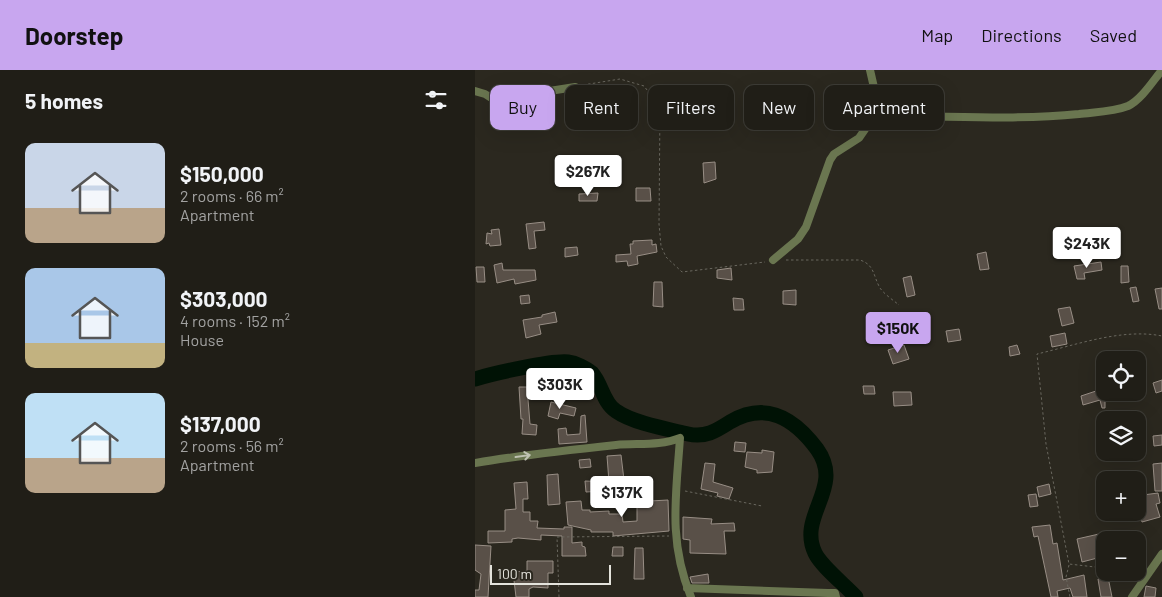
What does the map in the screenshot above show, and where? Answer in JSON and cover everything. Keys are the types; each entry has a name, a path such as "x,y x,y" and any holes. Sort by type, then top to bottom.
{"street":[{"path":"870,70 873,85"},
{"path":"944,117 1044,117 1114,110 1132,104 1162,70"},
{"path":"475,91 509,106 543,92 565,88"},
{"path":"773,260 798,239 806,227 830,160 834,154 854,143 865,130"},
{"path":"475,463 567,450 668,442 681,438 675,536 682,575 691,597"},
{"path":"1133,597 1162,554"},
{"path":"687,588 828,592 835,593 836,597"}],"path":[{"path":"581,85 620,79 644,86 660,107 661,246 666,257 682,272 773,260 860,260 868,263 876,275 881,288 899,304"},
{"path":"1070,597 1066,577 1069,564 1046,444 1037,354 1088,342 1144,333 1162,336"},
{"path":"677,489 762,506"},
{"path":"559,597 557,537 675,536"},
{"path":"1069,564 1096,566"}],"building":[{"path":"715,162 716,179 704,183 703,163"},
{"path":"636,188 650,188 651,201 636,201"},
{"path":"598,193 597,201 579,201 579,194"},
{"path":"544,222 545,230 534,231 536,248 529,249 526,224"},
{"path":"499,229 501,245 490,246 489,243 486,244 487,233 492,234 491,230"},
{"path":"652,240 652,245 656,244 657,252 637,256 638,264 628,266 627,261 616,262 616,255 631,254 630,244 633,244 633,241"},
{"path":"577,247 578,255 565,257 565,248"},
{"path":"986,252 989,269 980,270 977,254"},
{"path":"1101,262 1102,270 1084,273 1085,279 1077,279 1074,266"},
{"path":"502,263 503,270 535,270 536,280 515,284 514,279 497,283 494,265"},
{"path":"1121,266 1128,266 1129,282 1121,283"},
{"path":"476,267 484,267 485,282 477,282"},
{"path":"731,268 732,280 717,278 717,270"},
{"path":"911,276 915,295 907,297 903,278"},
{"path":"654,282 662,282 663,307 653,306"},
{"path":"1136,287 1139,301 1133,302 1130,288"},
{"path":"1162,288 1162,309 1159,309 1155,289"},
{"path":"796,290 796,305 783,304 783,291"},
{"path":"529,295 530,303 521,304 520,296"},
{"path":"733,298 743,299 744,310 734,310"},
{"path":"1070,307 1074,323 1062,326 1058,309"},
{"path":"555,312 557,322 539,325 541,334 526,338 523,320 542,317 542,315"},
{"path":"893,313 895,323 887,325 884,315"},
{"path":"959,329 961,340 948,342 946,331"},
{"path":"1065,333 1067,344 1052,347 1050,336"},
{"path":"904,345 909,359 893,364 888,350"},
{"path":"1017,345 1020,354 1010,356 1009,347"},
{"path":"1162,380 1162,391 1156,393 1153,383"},
{"path":"863,386 874,386 875,394 864,394"},
{"path":"519,387 527,387 530,424 537,425 536,435 522,434 523,419 521,419"},
{"path":"1096,391 1097,401 1083,405 1081,396"},
{"path":"893,392 911,392 912,405 894,406"},
{"path":"1100,401 1105,401 1105,408 1102,408"},
{"path":"551,402 576,408 574,416 560,413 558,419 548,416"},
{"path":"585,415 587,442 559,444 558,429 566,428 567,435 580,434 581,416"},
{"path":"1162,435 1162,445 1154,446 1153,436"},
{"path":"735,442 746,443 745,452 734,451"},
{"path":"762,450 774,452 772,472 757,473 757,470 745,467 747,452 762,453"},
{"path":"621,455 624,480 618,480 618,490 586,492 585,481 609,482 607,456"},
{"path":"590,459 591,467 580,468 579,460"},
{"path":"705,463 715,464 713,482 733,488 729,499 717,496 718,493 701,489"},
{"path":"1162,463 1162,491 1155,491 1153,464"},
{"path":"558,474 560,504 548,505 547,475"},
{"path":"527,482 528,499 523,499 523,512 530,512 530,521 538,521 537,528 564,529 564,527 572,527 572,543 582,542 582,546 585,547 586,556 562,556 562,536 541,535 541,540 518,538 512,539 512,542 488,543 488,531 505,531 505,510 516,509 514,483"},
{"path":"1049,484 1051,494 1039,497 1037,487"},
{"path":"1158,493 1160,503 1156,504 1160,517 1146,521 1146,495"},
{"path":"1036,494 1038,506 1030,507 1028,495"},
{"path":"637,495 651,496 650,501 668,500 669,531 613,536 613,532 591,532 591,530 568,525 566,502 581,501 582,510 590,510 590,512 609,511 609,514 622,514 623,522 637,521"},
{"path":"683,517 712,519 711,524 734,523 735,531 724,531 726,554 690,553 690,540 683,539"},
{"path":"1050,525 1053,544 1057,543 1063,580 1084,575 1087,597 1073,597 1070,588 1057,591 1058,597 1051,597 1038,536 1034,537 1032,527"},
{"path":"1096,535 1096,558 1082,562 1077,539"},
{"path":"475,545 491,546 488,597 475,597 475,590 479,590 481,574 475,570"},
{"path":"613,547 623,547 623,556 612,556"},
{"path":"635,548 643,548 644,579 634,579"},
{"path":"527,561 553,561 553,573 548,573 548,588 533,587 529,589 529,597 516,597 513,572 527,571"},
{"path":"708,574 709,583 692,583 690,577"},
{"path":"1098,581 1109,581 1112,597 1101,597"},
{"path":"1146,586 1156,588 1155,597 1144,597"}],"waterway":[{"path":"475,379 536,365 568,362 581,366 592,373 612,408 631,419 651,425 700,435 715,431 743,416 756,413 767,413 789,421 808,438 817,449 824,463 826,476 824,489 812,526 811,539 815,553 856,597"}]}
